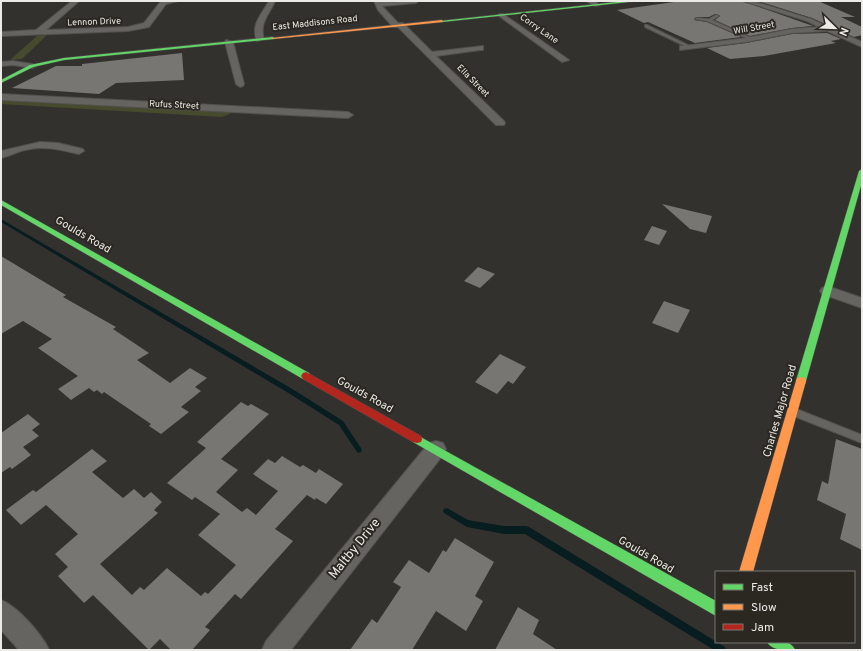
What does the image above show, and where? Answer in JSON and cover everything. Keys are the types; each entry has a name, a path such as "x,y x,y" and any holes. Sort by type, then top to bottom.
{"street":[{"path":"38,32 76,1"},
{"name":"Lennon Drive","path":"1,34 128,29 146,25 164,1 175,1"},
{"path":"260,39 257,33 258,22 272,1"},
{"path":"378,3 416,1"},
{"name":"East Maddisons Road","path":"1,82 32,66 64,59 398,25 593,3 636,1"},
{"path":"746,1 809,20 862,45"},
{"name":"Ella Street","path":"378,3 398,25 431,54 500,123"},
{"name":"Corry Lane","path":"501,14 565,60"},
{"name":"Will Street","path":"686,48 797,31 830,29"},
{"path":"228,42 240,84"},
{"name":"Ella Street","path":"431,54 480,48"},
{"path":"1,64 13,63 32,66"},
{"name":"Rufus Street","path":"1,97 348,115"},
{"path":"1,155 34,144 62,146 79,151"},
{"name":"Charles Major Road","path":"746,571 862,171"},
{"name":"Goulds Road","path":"1,202 715,608"},
{"path":"827,291 862,302"},
{"name":"Maltby Drive","path":"275,650 436,449"},
{"path":"1,612 36,650"},
{"path":"776,643 788,650"}],"lane":[{"path":"708,20 717,16"},
{"path":"697,19 708,20 752,39"},
{"path":"646,26 686,48"},
{"path":"792,411 862,439"}],"green space":[{"path":"47,35 22,59 10,60 37,36"},
{"path":"1,98 237,111 222,117 1,104"}],"building":[{"path":"681,1 742,1 813,26 792,28 750,36 715,20 720,16 715,14 709,17 696,17 694,20 707,22 741,37 695,43 648,22 644,23 617,10"},
{"path":"758,1 818,1 855,17 841,17 862,27 862,35 854,37 812,18"},
{"path":"827,33 841,39 831,41 836,43 764,56 730,59 707,48 746,43 792,34"},
{"path":"182,53 184,80 116,83 99,94 12,88 56,66 82,66 82,64"},
{"path":"662,204 712,216 706,233 690,229"},
{"path":"652,226 667,231 659,245 644,240"},
{"path":"1,256 66,295 63,297 116,327 113,329 149,353 137,360 170,383 190,368 207,378 195,387 201,391 181,407 189,412 161,434 149,426 151,424 104,392 102,394 97,390 94,392 89,388 71,400 58,389 78,376 38,348 52,339 23,321 1,334"},
{"path":"478,267 495,274 480,288 464,281"},
{"path":"664,301 690,310 678,333 652,323"},
{"path":"500,354 526,367 513,384 508,381 497,394 475,382"},
{"path":"241,402 248,406 251,404 269,414 221,459 238,470 216,492 242,512 247,508 256,515 278,491 253,474 268,459 275,463 282,456 300,467 303,465 316,473 319,469 343,484 326,504 307,495 275,529 293,541 241,599 235,594 205,627 210,630 192,650 171,650 160,639 149,650 93,595 84,603 58,576 68,567 55,554 78,534 46,505 21,525 6,510 33,490 36,492 92,449 107,461 92,472 123,498 134,489 144,498 151,492 162,502 154,510 158,513 100,564 132,595 140,587 144,590 167,568 201,596 205,592 208,594 236,565 198,535 220,514 195,497 192,500 167,483 206,448 197,442"},
{"path":"28,414 40,424 32,430 39,436 23,447 31,455 12,469 10,467 1,473 1,433"},
{"path":"836,439 862,449 862,550 840,539 846,514 817,500 822,481 828,484"},
{"path":"455,538 494,562 475,596 483,601 466,631 436,611 412,650 350,650 372,619 377,623 401,587 393,582 409,560 429,573 443,550 446,552"},
{"path":"518,607 539,620 533,634 557,650 495,650"}],"waterway":[{"path":"1,220 292,392 341,423 359,450"},
{"path":"447,511 467,523 504,530 526,530 722,650"}],"traffic: fast":[{"path":"442,21 636,1"},
{"path":"1,82 32,66 64,59 273,38"},
{"path":"801,381 862,171"},
{"path":"1,202 306,376"},
{"path":"417,439 715,608"},
{"path":"776,643 788,650"}],"traffic: slow":[{"path":"273,38 442,21"},
{"path":"746,571 801,381"}],"traffic: jam":[{"path":"306,376 417,439"}]}
